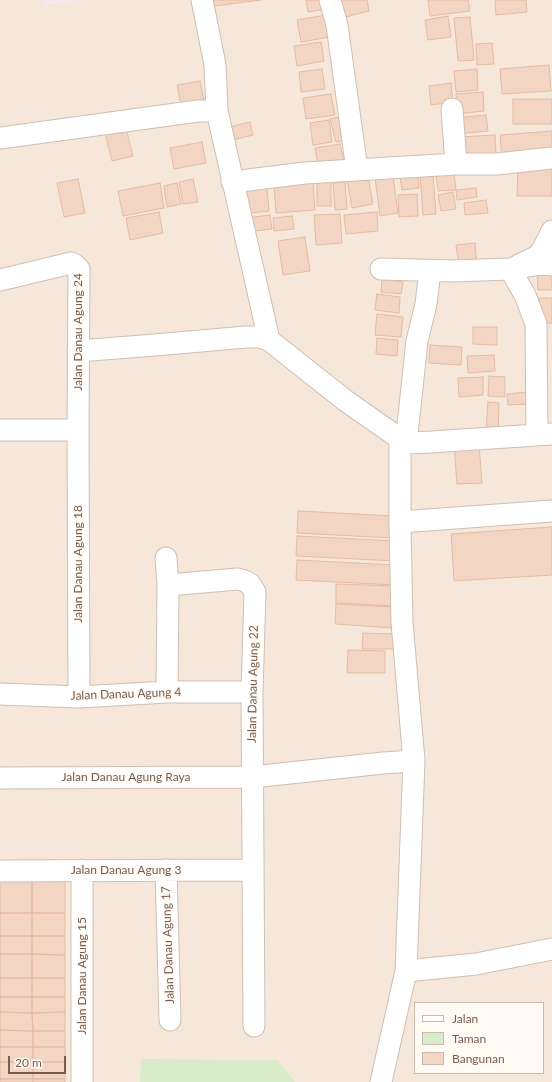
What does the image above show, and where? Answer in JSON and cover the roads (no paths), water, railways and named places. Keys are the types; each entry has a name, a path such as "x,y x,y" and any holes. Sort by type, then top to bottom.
{"street":[{"path":"202,0 215,65 217,111 269,340"},
{"path":"330,0 337,25 357,170"},
{"path":"452,109 456,164"},
{"path":"0,138 198,111 217,111"},
{"path":"232,182 272,176 456,164 497,164 552,158"},
{"path":"512,268 538,256 552,231"},
{"name":"Jalan Danau Agung 24","path":"0,280 70,263 75,264 79,268 78,430"},
{"path":"381,269 430,271 512,268 542,264 552,265"},
{"path":"78,351 259,337 269,340 346,401 403,441 431,442 545,434 536,324 526,295 512,268"},
{"path":"381,1082 406,971 414,761 402,622 400,522 403,441 417,342 426,304 430,271"},
{"path":"0,430 78,430"},
{"name":"Jalan Danau Agung 18","path":"78,430 79,697"},
{"path":"400,522 552,511"},
{"path":"166,558 168,585 167,692"},
{"name":"Jalan Danau Agung 22","path":"168,585 238,579 250,584 254,592 252,692 254,1026"},
{"name":"Jalan Danau Agung 4","path":"0,694 79,697 167,692 252,692"},
{"name":"Jalan Danau Agung Raya","path":"0,778 252,777 414,761"},
{"name":"Jalan Danau Agung 15","path":"82,870 82,1082"},
{"name":"Jalan Danau Agung 17","path":"166,870 170,1020"},
{"name":"Jalan Danau Agung 3","path":"0,871 252,870"},
{"path":"406,971 476,964 552,950"}]}
